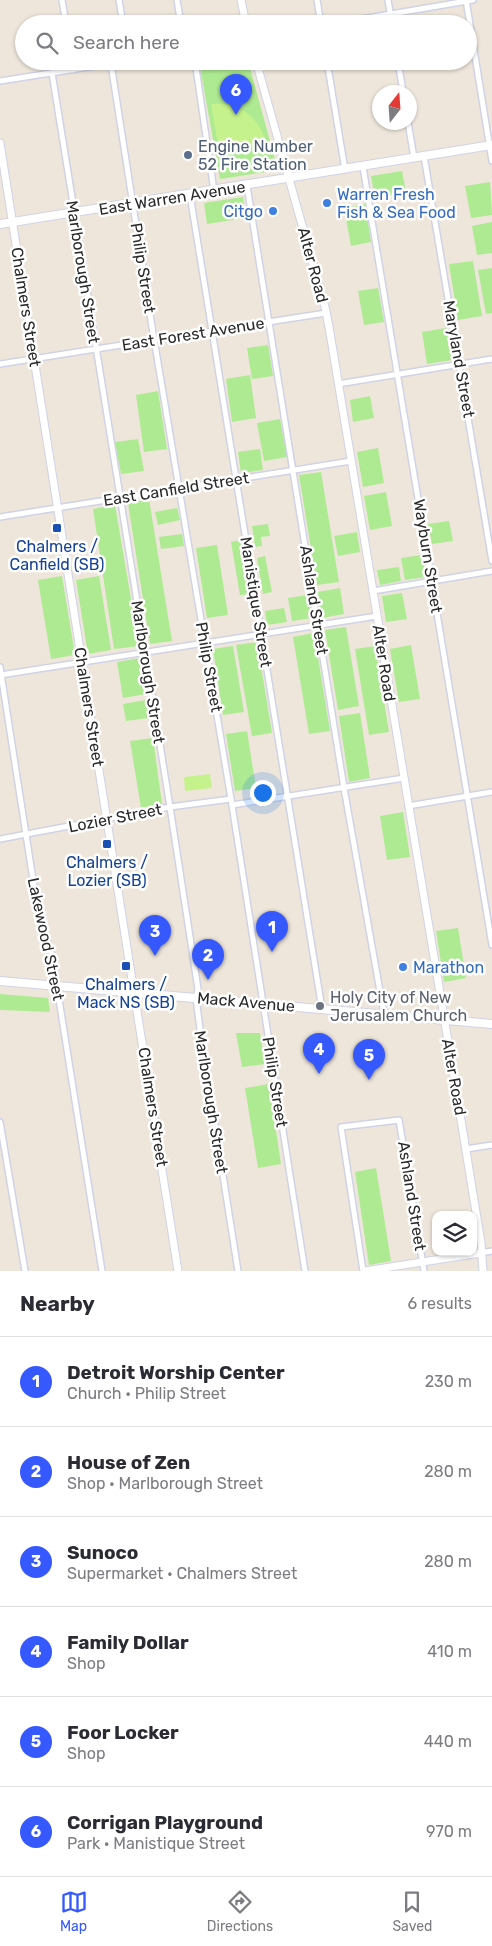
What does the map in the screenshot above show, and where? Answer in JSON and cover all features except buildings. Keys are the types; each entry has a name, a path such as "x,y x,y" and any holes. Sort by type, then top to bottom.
{"main road":[{"name":"East Warren Avenue","path":"0,224 247,186 491,145"},
{"name":"Mack Avenue","path":"0,981 492,1024"}],"street":[{"path":"62,0 64,15"},
{"path":"119,0 122,15"},
{"path":"177,0 180,15"},
{"path":"241,0 244,15"},
{"path":"317,0 320,15"},
{"path":"388,0 390,14"},
{"path":"384,15 473,0"},
{"path":"466,1 468,15"},
{"path":"477,64 492,161"},
{"path":"0,81 73,70"},
{"name":"Philip Street","path":"112,70 154,340 232,802 305,1271"},
{"path":"196,70 214,191"},
{"name":"Alter Road","path":"259,70 326,313 466,1149 481,1243 480,1253 483,1271"},
{"path":"328,70 345,170"},
{"path":"399,70 402,85"},
{"name":"Marlborough Street","path":"52,73 95,350 170,807 198,989 196,998 200,1029 238,1271"},
{"path":"409,130 414,158"},
{"name":"Chalmers Street","path":"0,143 178,1271"},
{"name":"Maryland Street","path":"424,156 492,561"},
{"name":"Wayburn Street","path":"363,167 492,945"},
{"name":"Ashland Street","path":"247,186 344,788 384,1014"},
{"name":"Manistique Street","path":"190,195 322,1009"},
{"name":"East Forest Avenue","path":"0,364 326,313"},
{"path":"338,384 492,359"},
{"name":"East Canfield Street","path":"0,516 351,461"},
{"path":"373,591 492,571"},
{"path":"1,674 377,616"},
{"name":"Lakewood Street","path":"0,667 38,912 50,949 102,1271"},
{"name":"Lozier Street","path":"0,839 170,807 288,797 404,778"},
{"path":"408,806 492,792"},
{"name":"Ashland Street","path":"364,1271 342,1128 399,1120 424,1271"},
{"path":"0,1122 24,1271"},
{"path":"466,1149 492,1145"},
{"path":"364,1271 492,1252"}],"green space":[{"path":"201,70 250,70 278,170 220,179"},
{"path":"211,104 230,105 246,113 259,126 267,144 219,150"},
{"path":"402,171 406,192 375,198 371,176"},
{"path":"490,182 492,215 471,218 465,186"},
{"path":"243,197 246,218 207,224 204,203"},
{"path":"365,204 371,242 351,246 344,208"},
{"path":"492,222 492,253 477,255 472,226"},
{"path":"473,261 482,316 458,320 449,264"},
{"path":"492,268 492,313 486,314 478,270"},
{"path":"378,288 384,322 364,325 358,291"},
{"path":"446,328 452,360 427,364 422,332"},
{"path":"268,345 273,376 252,379 247,348"},
{"path":"250,375 256,418 232,422 226,379"},
{"path":"158,391 167,449 144,452 136,395"},
{"path":"370,396 374,418 353,422 350,400"},
{"path":"280,419 287,457 264,461 257,423"},
{"path":"138,439 144,471 121,474 115,442"},
{"path":"378,448 384,483 363,487 357,452"},
{"path":"260,449 263,470 241,473 238,452"},
{"path":"321,472 339,582 317,585 299,475"},
{"path":"386,492 392,526 370,530 364,496"},
{"path":"149,499 172,641 150,644 128,503"},
{"path":"115,505 139,646 114,649 93,509"},
{"path":"177,508 180,520 158,525 155,512"},
{"path":"449,521 453,541 432,544 428,524"},
{"path":"268,524 270,536 261,537 262,546 255,547 252,526"},
{"path":"357,532 360,552 338,556 334,536"},
{"path":"182,534 184,546 161,549 159,537"},
{"path":"240,540 250,594 240,595 231,542"},
{"path":"217,545 228,615 207,618 196,548"},
{"path":"422,555 426,577 405,580 401,558"},
{"path":"265,556 272,592 263,594 257,558"},
{"path":"399,567 401,581 380,585 377,570"},
{"path":"62,576 75,655 51,659 38,580"},
{"path":"99,576 111,650 88,654 76,580"},
{"path":"340,588 344,614 322,618 318,592"},
{"path":"402,593 407,619 386,622 382,596"},
{"path":"308,595 312,618 292,621 288,598"},
{"path":"284,608 287,622 267,625 265,611"},
{"path":"346,627 359,706 338,710 325,630"},
{"path":"314,633 330,731 309,734 293,637"},
{"path":"257,642 272,733 252,736 236,645"},
{"path":"411,645 420,699 399,702 390,649"},
{"path":"233,646 244,712 223,715 213,649"},
{"path":"375,646 389,732 369,735 355,649"},
{"path":"140,658 146,694 123,698 117,662"},
{"path":"146,700 149,718 126,721 123,704"},
{"path":"360,713 370,778 349,782 339,716"},
{"path":"247,731 256,788 235,791 226,734"},
{"path":"153,738 162,804 141,808 130,741"},
{"path":"210,774 212,788 185,791 184,777"},
{"path":"403,812 410,857 387,860 380,816"},
{"path":"458,928 466,978 444,982 436,931"},
{"path":"0,994 48,998 50,1012 0,1010"},
{"path":"236,1033 260,1033 265,1064 242,1067"},
{"path":"269,1084 281,1164 258,1168 245,1088"},
{"path":"376,1168 391,1261 369,1265 355,1172"}],"place":[{"name":"Corrigan Playground","path":"236,115"},
{"name":"Engine Number 52 Fire Station","path":"188,155"},
{"name":"Warren Fresh Fish & Sea Food","path":"327,203"},
{"name":"Citgo","path":"273,211"},
{"name":"Chalmers / Canfield (SB)","path":"57,528"},
{"name":"Chalmers / Lozier (SB)","path":"107,844"},
{"name":"Detroit Worship Center","path":"272,952"},
{"name":"Sunoco","path":"155,956"},
{"name":"Chalmers / Mack NS (SB)","path":"126,966"},
{"name":"Marathon","path":"403,967"},
{"name":"House of Zen","path":"208,980"},
{"name":"Holy City of New Jerusalem Church","path":"320,1006"},
{"name":"Family Dollar","path":"319,1074"},
{"name":"Foor Locker","path":"369,1080"}]}
